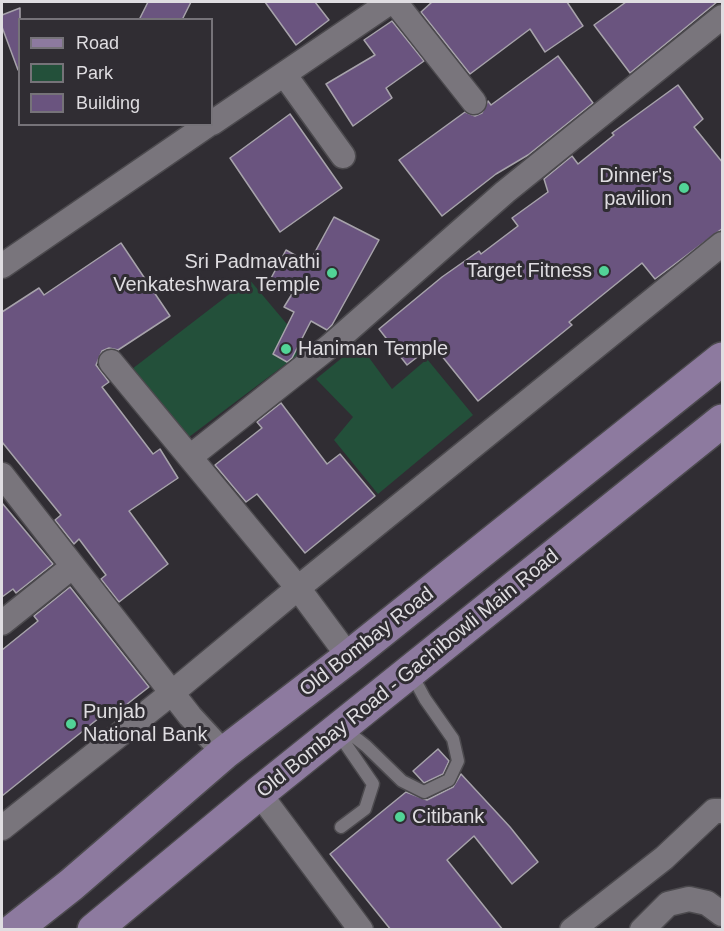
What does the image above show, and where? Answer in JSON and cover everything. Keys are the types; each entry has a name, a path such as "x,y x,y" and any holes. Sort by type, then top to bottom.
{"main road":[{"name":"Old Bombay Road","path":"14,930 71,885 224,753 349,657 723,359"},
{"name":"Old Bombay Road - Gachibowli Main Road","path":"94,930 259,793 723,421"}],"street":[{"path":"213,122 390,2"},
{"path":"395,2 474,102"},
{"path":"190,457 330,346 505,192 723,17"},
{"path":"284,74 343,156"},
{"path":"2,266 207,126"},
{"path":"2,828 173,692 723,244"},
{"path":"111,362 298,588 349,657"},
{"path":"2,475 190,716 224,753"},
{"path":"2,623 72,567"},
{"path":"259,793 361,930"},
{"path":"572,930 664,858 714,811 723,811"},
{"path":"642,930 668,904 689,899 707,903 723,914"}],"lane":[{"path":"340,730 410,785 424,792 449,780 458,761 453,740 425,699 411,673"},
{"path":"340,730 373,784 365,809 341,827"}],"green space":[{"path":"249,279 307,348 189,437 132,369"},
{"path":"359,344 392,389 427,359 473,415 378,494 334,440 353,417 316,379"}],"building":[{"path":"148,2 191,2 183,18 140,18"},
{"path":"265,2 315,2 329,20 296,45"},
{"path":"432,2 567,2 583,26 545,52 530,29 470,74 421,12"},
{"path":"626,2 717,2 630,73 594,25"},
{"path":"20,8 18,70 2,27 2,15"},
{"path":"392,21 424,61 386,88 392,98 353,126 326,84 375,55 364,40"},
{"path":"558,56 593,103 528,155 496,174 442,216 399,160 465,112 475,116 482,113 488,101 491,105"},
{"path":"678,85 703,119 694,127 723,163 723,228 655,279 642,263 569,322 572,325 478,401 433,345 407,365 379,329 442,277 479,251 481,254 518,226 512,218 548,192 544,179 572,156 578,164 614,135 612,133"},
{"path":"290,114 342,188 280,232 230,158"},
{"name":"Sri Padmavathi Venkateshwara Temple","path":"334,217 379,240 332,325 327,330 311,321 292,358 287,362 273,354 294,312 284,307 292,294 269,282 286,250 309,263"},
{"path":"121,243 170,316 118,350 109,348 102,351 96,365 109,382 102,387 153,454 160,449 178,478 129,511 168,564 119,602 101,579 106,575 79,539 74,544 55,520 61,515 2,442 2,312 39,288 44,295"},
{"path":"281,403 327,464 340,454 375,496 305,553 257,494 246,502 215,465 262,428 257,422"},
{"path":"2,503 53,564 16,593 13,589 2,597"},
{"path":"70,587 149,687 108,719 104,714 2,796 2,650 38,621 34,616"},
{"path":"438,749 449,761 443,774 424,783 413,771"},
{"path":"461,774 510,827 538,862 512,884 474,836 447,860 503,930 391,930 330,854 406,792 427,800 453,787"}],"place":[{"name":"Dinner's pavilion","path":"684,188"},
{"name":"Target Fitness","path":"604,271"},
{"name":"Sri Padmavathi Venkateshwara Temple","path":"332,273"},
{"name":"Haniman Temple","path":"286,349"},
{"name":"Punjab National Bank","path":"71,724"},
{"name":"Citibank","path":"400,817"}]}
